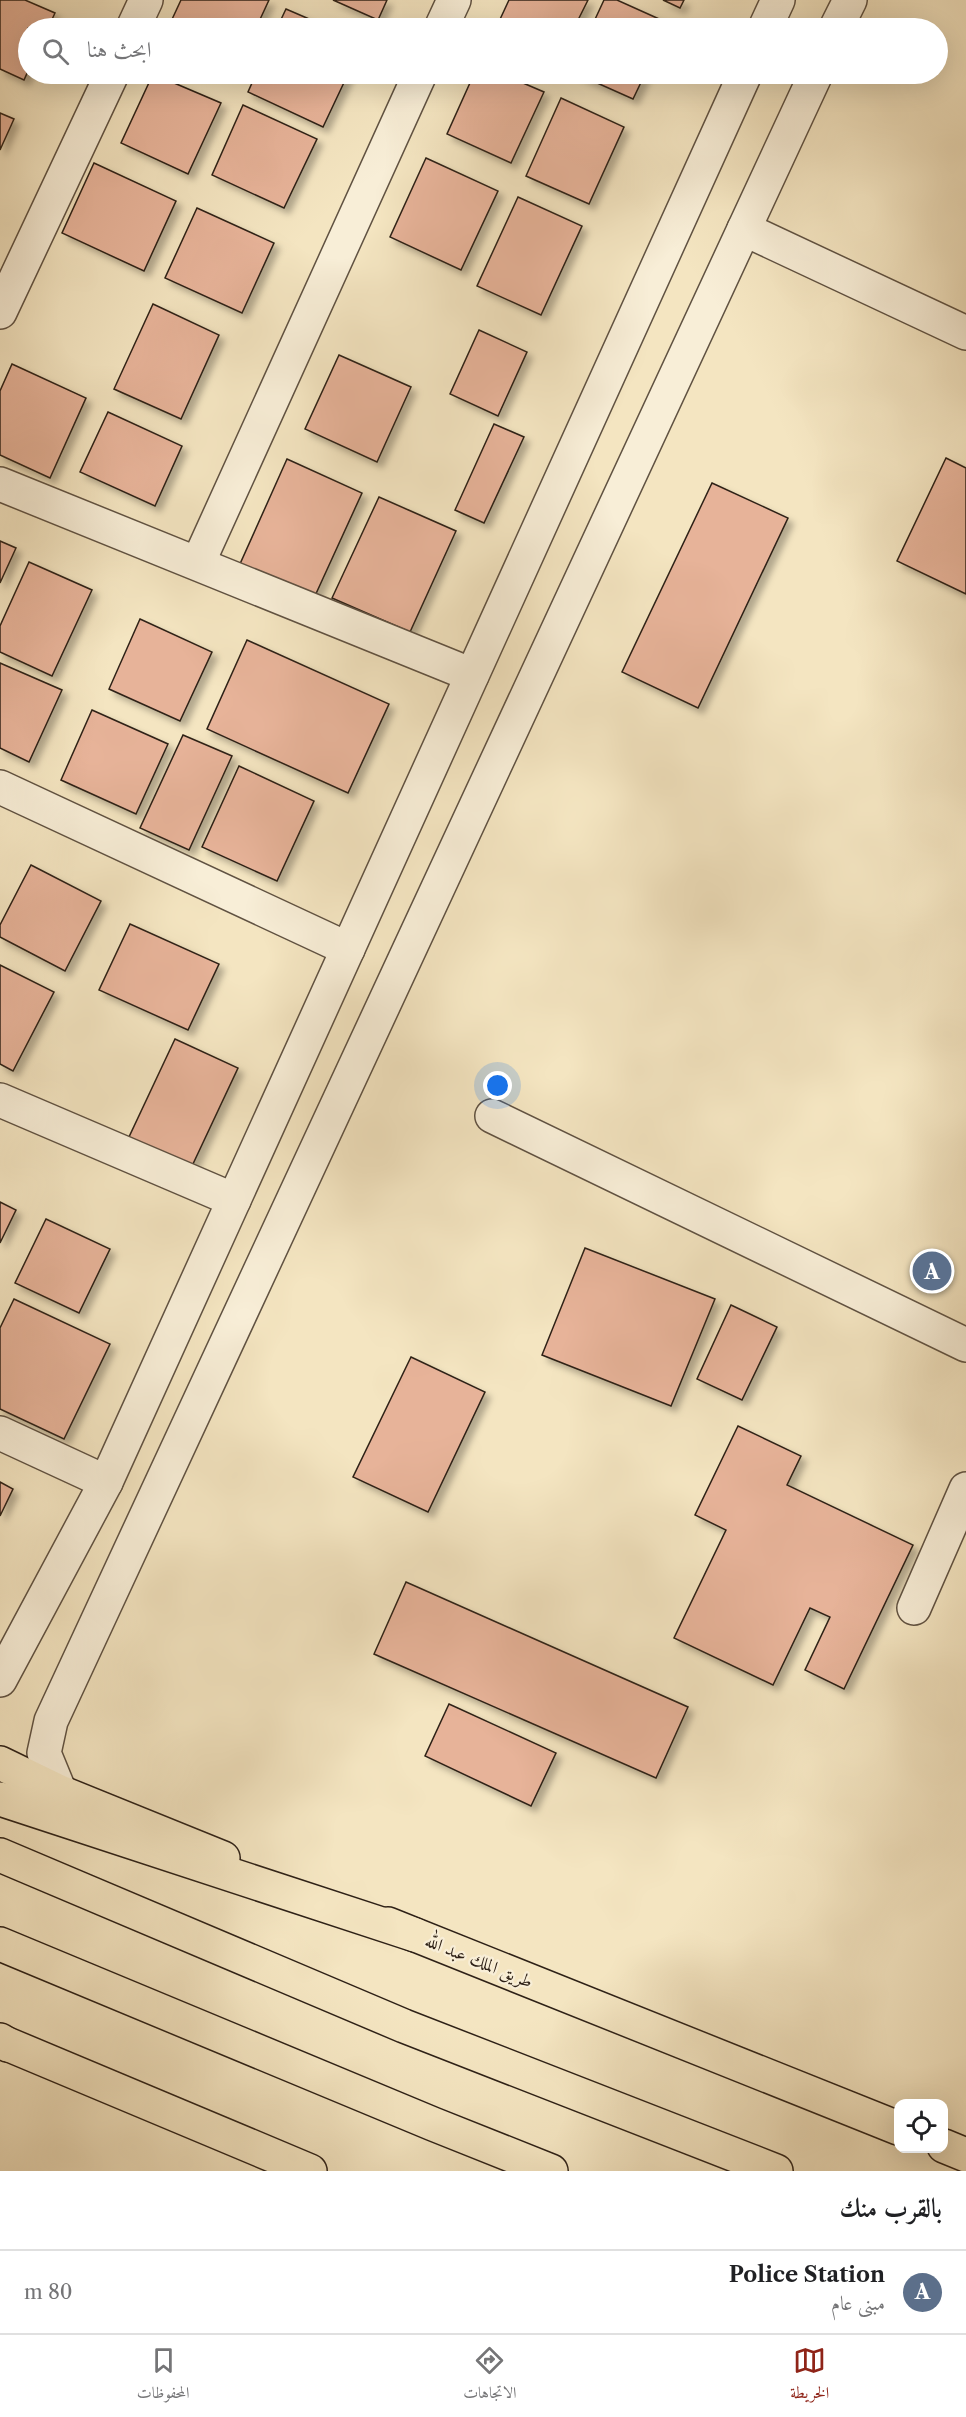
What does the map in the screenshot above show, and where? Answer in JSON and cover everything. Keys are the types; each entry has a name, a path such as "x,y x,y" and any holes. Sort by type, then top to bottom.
{"main road":[{"name":"طريق الملك عبد الله","path":"0,1763 60,1792 894,2126"},
{"path":"0,1799 415,1935"},
{"path":"0,1855 404,2026 777,2171"},
{"path":"0,1944 551,2171"},
{"path":"2,2044 310,2171"},
{"path":"948,2148 966,2155"}],"street":[{"path":"138,18 146,0"},
{"path":"446,18 454,0"},
{"path":"770,18 778,0"},
{"path":"841,18 850,0"},
{"path":"0,312 106,84"},
{"path":"198,563 415,84"},
{"path":"0,1680 106,1482 740,84"},
{"path":"60,1792 44,1753 51,1721 811,84"},
{"path":"744,229 966,333"},
{"path":"0,484 472,675"},
{"path":"0,788 348,949"},
{"path":"0,1100 234,1200"},
{"path":"492,1116 966,1345"},
{"path":"0,1433 106,1482"},
{"path":"914,1608 966,1489"}],"building":[{"path":"0,0 25,0 55,13 53,18 18,18 18,77 0,69"},
{"path":"181,0 269,0 261,18 173,18"},
{"path":"333,0 387,0 379,18 374,18"},
{"path":"509,0 588,0 579,18 501,18"},
{"path":"604,0 617,0 657,18 596,18"},
{"path":"663,0 684,0 680,8"},
{"path":"286,9 307,18 282,18"},
{"path":"148,84 176,84 221,103 188,174 121,143"},
{"path":"252,84 343,84 323,127 248,92"},
{"path":"470,84 525,84 544,92 511,163 447,134"},
{"path":"599,84 640,84 633,99"},
{"path":"561,98 624,127 589,204 526,176"},
{"path":"243,105 317,139 284,208 212,175"},
{"path":"0,113 14,119 0,150"},
{"path":"426,158 498,191 461,270 390,237"},
{"path":"94,163 176,201 144,271 62,233"},
{"path":"518,197 582,226 541,315 477,286"},
{"path":"197,208 274,243 242,313 165,278"},
{"path":"153,304 219,335 181,419 114,389"},
{"path":"479,330 527,352 498,416 450,394"},
{"path":"339,355 411,387 377,462 305,429"},
{"path":"12,364 86,398 50,478 0,455 0,391"},
{"path":"108,412 182,446 155,506 80,472"},
{"path":"494,424 524,437 484,523 455,510"},
{"path":"946,458 966,468 966,594 897,561"},
{"path":"287,459 362,493 314,598 240,564"},
{"path":"712,483 788,518 698,708 622,672"},
{"path":"379,497 456,531 410,632 332,598"},
{"path":"0,541 16,548 0,583"},
{"path":"29,562 92,590 52,676 0,652 0,626"},
{"path":"140,619 212,652 180,721 109,689"},
{"path":"247,640 389,704 348,793 207,729"},
{"path":"0,663 62,690 29,762 0,748"},
{"path":"92,710 168,744 136,814 61,780"},
{"path":"183,735 232,756 189,850 140,828"},
{"path":"239,766 314,801 277,881 202,847"},
{"path":"31,865 101,901 65,971 0,937 0,925"},
{"path":"130,924 219,964 188,1030 99,990"},
{"path":"0,965 54,992 13,1071 0,1064"},
{"path":"175,1039 238,1068 192,1166 129,1137"},
{"path":"0,1202 16,1210 0,1243"},
{"path":"46,1219 110,1249 79,1313 15,1283"},
{"path":"585,1248 715,1299 671,1406 542,1355"},
{"path":"14,1299 110,1344 64,1439 0,1409 0,1328"},
{"path":"731,1305 777,1327 742,1400 697,1379"},
{"path":"411,1357 485,1392 428,1512 353,1477"},
{"path":"738,1426 801,1456 787,1485 913,1545 844,1689 805,1670 830,1617 810,1608 773,1685 674,1638 726,1530 695,1515"},
{"path":"0,1482 13,1489 0,1516"},
{"path":"406,1582 688,1707 656,1778 374,1654"},
{"path":"449,1704 556,1753 531,1806 425,1756"}],"place":[{"name":"Police Station","path":"932,1271"}]}
